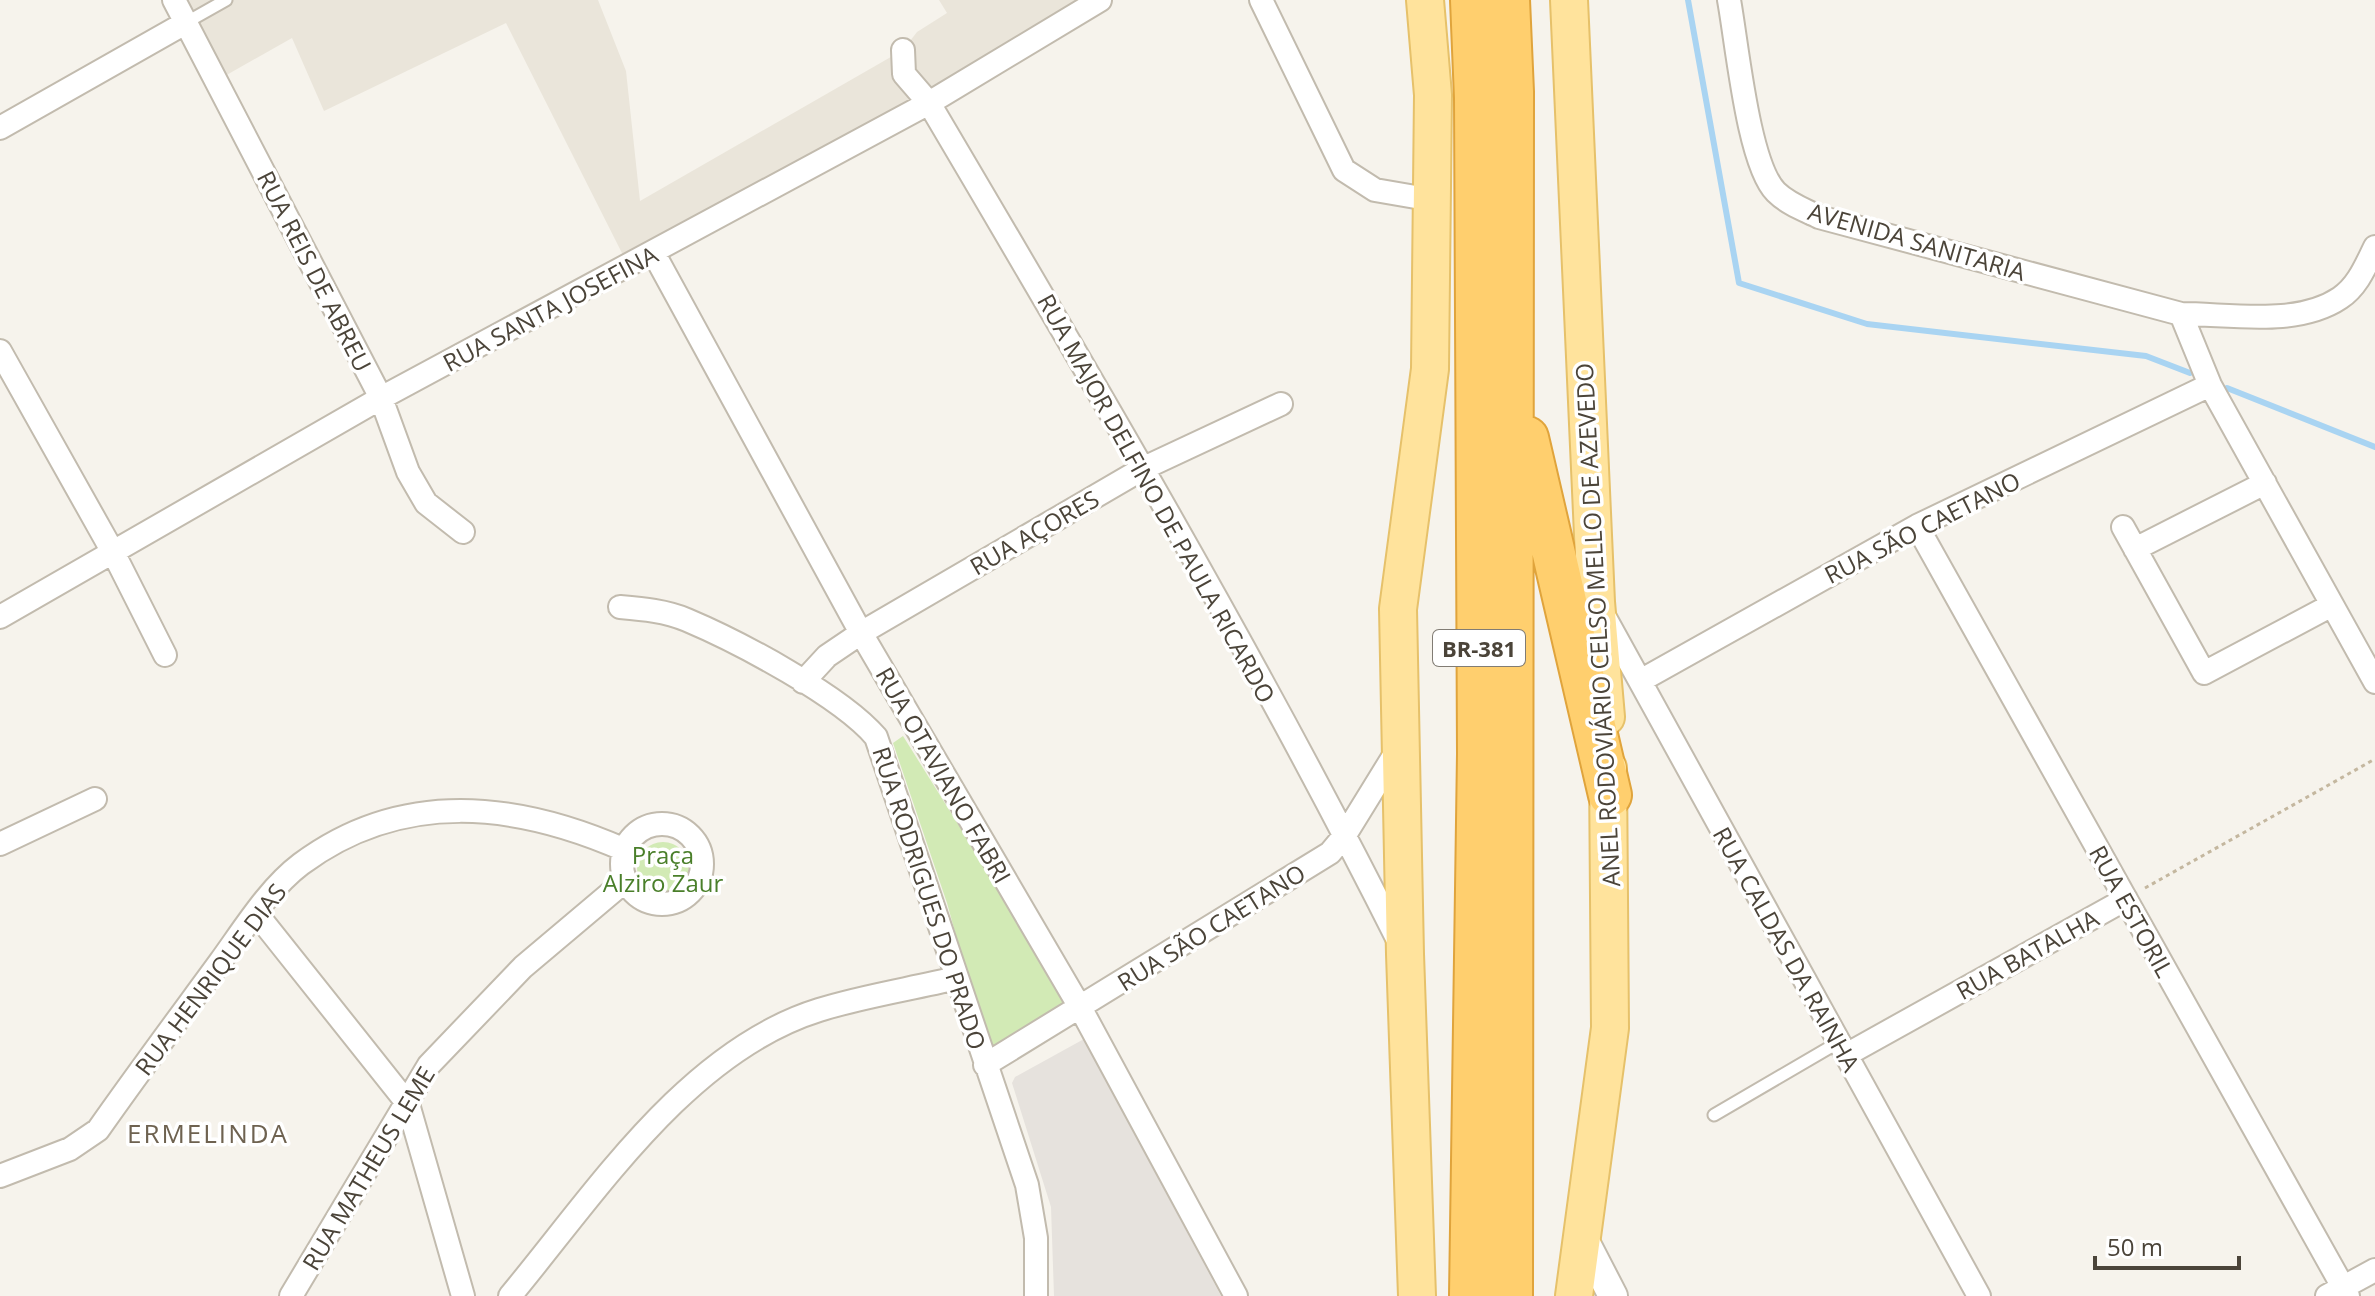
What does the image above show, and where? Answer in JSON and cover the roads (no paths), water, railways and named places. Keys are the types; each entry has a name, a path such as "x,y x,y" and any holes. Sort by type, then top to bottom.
{"highway":[{"name":"BR-381","path":"1471,1296 1479,754 1476,98 1472,0"},
{"name":"BR-381","path":"1508,0 1512,92 1511,1296"},
{"path":"1511,367 1610,795"}],"main road":[{"path":"1417,1296 1399,748 1398,609 1430,369 1433,95 1425,0"},
{"name":"ANEL RODOVIÁRIO CELSO MELLO DE AZEVEDO","path":"1569,0 1596,602 1610,795 1610,1028 1574,1296"}],"street":[{"name":"RUA REIS DE ABREU","path":"174,0 381,398 408,472 426,503 463,532"},
{"name":"RUA SANTA JOSEFINA","path":"0,617 381,398 929,103 1100,0"},
{"path":"1261,0 1344,170 1375,190 1433,200"},
{"name":"AVENIDA SANITARIA","path":"1729,0 1759,159 1775,192 1819,217 2181,314 2300,315 2341,298 2361,277 2375,247"},
{"path":"0,128 187,22"},
{"name":"RUA MAJOR DELFINO DE PAULA RICARDO","path":"903,50 904,74 929,103 1144,468 1345,835 1405,954"},
{"name":"RUA OTAVIANO FABRI","path":"653,252 861,633 1081,1009 1236,1296"},
{"path":"2181,314 2210,385 2375,682"},
{"path":"0,351 114,554 165,655"},
{"name":"RUA SÃO CAETANO","path":"1640,681 1917,526 2210,385"},
{"name":"RUA AÇORES","path":"803,682 827,656 861,633 1144,468 1281,404"},
{"path":"2135,549 2265,483"},
{"name":"RUA ESTORIL","path":"1917,526 2126,899 2339,1293"},
{"path":"2123,527 2204,673 2332,605"},
{"name":"RUA CALDAS DA RAINHA","path":"1596,602 1979,1296"},
{"name":"RUA RODRIGUES DO PRADO","path":"620,607 654,610 686,620 845,706 876,737 903,808 956,978 1027,1185 1036,1238 1036,1296"},
{"name":"RUA SÃO CAETANO","path":"985,1065 1081,1009 1330,853 1345,835 1399,748"},
{"path":"0,844 95,799"},
{"name":"RUA HENRIQUE DIAS","path":"0,1176 70,1149 98,1130 256,913 300,865 361,829 412,814 503,811 576,828 625,850"},
{"path":"661,824 677,826 690,834 699,847 703,863 700,879 692,892 679,901 648,902 634,893 625,881 622,865 625,850 633,836 646,827 661,824"},
{"name":"RUA MATHEUS LEME","path":"291,1296 429,1065 523,967 625,881"},
{"name":"RUA BATALHA","path":"1842,1049 2126,899"},
{"path":"256,913 408,1104 463,1296"},
{"path":"510,1296 665,1110 711,1070 758,1037 817,1010 956,978"},
{"path":"1581,1234 1613,1296"},
{"path":"2339,1293 2375,1270"}],"lane":[{"path":"187,22 226,0"},
{"path":"1714,1115 1842,1049"}],"waterway":[{"path":"1688,0 1739,283 1867,324 2146,356 2190,373"},
{"path":"2227,388 2375,447"}],"district":[{"name":"ERMELINDA","path":"208,1133"}],"park label":[{"name":"Praça Alziro Zaur","path":"663,868"}]}
